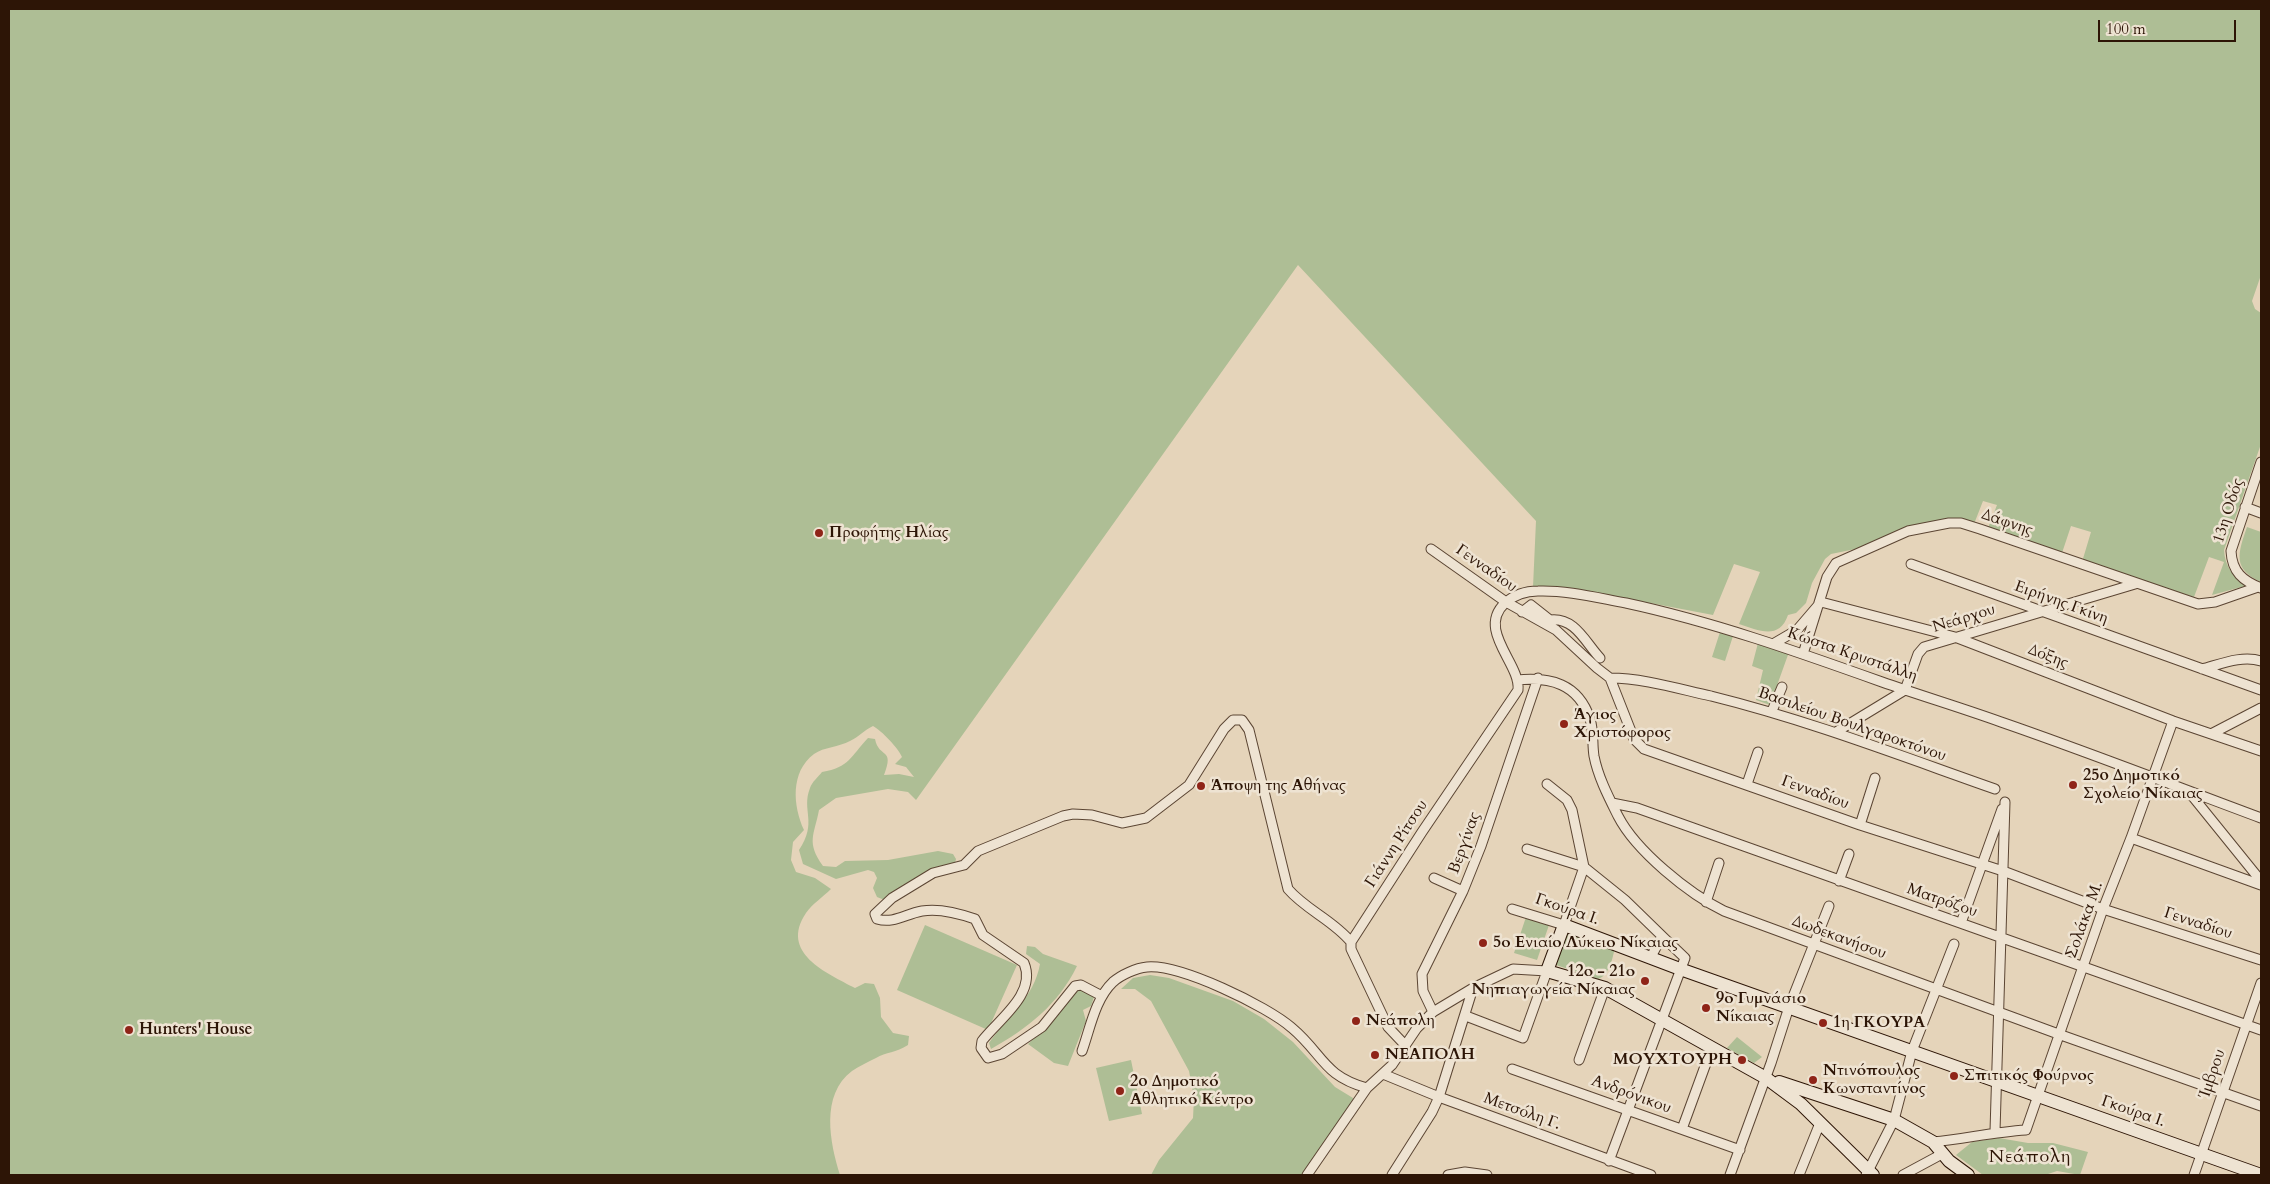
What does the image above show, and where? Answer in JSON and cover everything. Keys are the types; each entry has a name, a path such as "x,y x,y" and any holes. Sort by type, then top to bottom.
{"street":[{"name":"13η Οδός","path":"2260,588 2239,576 2231,560 2232,544 2261,462"},
{"path":"2245,507 2261,513"},
{"name":"Δάφνης","path":"1803,654 1821,602 1827,577 1836,563 1899,534 1949,523 1980,529 2135,584 2205,604 2260,588"},
{"name":"Γενναδίου","path":"1431,549 1506,602 1556,630 1610,678 1634,738 1644,749 1860,825 2003,871 2104,909 2261,960"},
{"name":"Ειρήνης Γκίνη","path":"1912,564 2039,612 2261,690"},
{"name":"Νεάρχου","path":"1905,690 1918,654 1924,647 2135,584"},
{"name":"Κώστα Κρυστάλλη","path":"1506,602 1518,594 1539,590 1591,596 1653,610 1772,644 2002,722 2261,818"},
{"path":"1506,602 1496,616 1496,626 1502,650 1517,680"},
{"path":"1772,644 1797,630 1821,602"},
{"name":"Δόξης","path":"1821,602 1955,637 2173,721 2213,733 2261,751"},
{"path":"1522,612 1530,605 1550,620 1560,619 1574,625 1600,658"},
{"path":"2202,669 2240,659 2252,658 2261,661"},
{"name":"Δωδεκανήσου","path":"1517,680 1538,678 1558,682 1569,690 1585,709 1592,728 1596,765 1626,830 1681,884 1706,902 1814,945 2261,1106"},
{"name":"Βεργίνας","path":"1433,1012 1422,991 1422,974 1463,891 1485,834 1507,764 1538,678"},
{"name":"Βασιλείου Βουλγαροκτόνου","path":"1610,678 1636,680 1772,711 1995,789"},
{"name":"Γιάννη Ρίτσου","path":"1351,942 1422,832 1512,701 1518,690 1517,680"},
{"path":"1772,711 1782,688"},
{"path":"1836,732 1905,690"},
{"path":"2213,733 2261,708"},
{"path":"1102,996 1081,985 1075,986 1042,1027 1002,1054 988,1058 981,1048 982,1041 1018,1002 1027,969 1024,963 984,935 975,919 954,912 923,910 905,915 893,922 877,919 875,914 892,898 933,873 964,865 978,851 1063,816 1081,814 1122,823 1146,818 1189,785 1224,729 1233,720 1242,720 1250,730 1288,889 1296,898 1338,927 1351,942 1351,949 1391,1033 1405,1045"},
{"name":"Σολάκα Μ.","path":"1994,1131 2026,1130 2173,721"},
{"path":"1747,784 1758,752"},
{"path":"1860,825 1876,778"},
{"path":"1466,1016 1523,1038 1564,925 1584,867 1572,810 1567,800 1547,784"},
{"path":"2188,790 2261,881"},
{"path":"1934,1142 1955,1140 1994,1131 2004,802 1961,923"},
{"name":"Ματρόζου","path":"1612,803 1637,808 2261,1030"},
{"path":"2131,838 2261,886"},
{"path":"1528,849 1584,867 1626,900 1662,936 1682,963 1609,1161"},
{"path":"1839,881 1849,854"},
{"path":"1706,902 1719,864"},
{"path":"1434,878 1463,891"},
{"path":"1730,1175 1766,1078 1789,1007 1829,906"},
{"name":"Γκούρα Ι.","path":"1512,909 1564,925 1651,957 1682,963 1789,1007 2261,1175"},
{"path":"1651,957 1662,936"},
{"path":"1307,1175 1367,1088 1383,1074 1433,1012 1473,988 1513,969 1547,971 1605,988 1712,1047 1766,1078 1794,1099 1869,1173 1894,1120 1912,1051 1954,944"},
{"path":"1082,1051 1102,996 1122,976 1147,967 1159,967 1234,992 1258,1005 1298,1032 1340,1078 1367,1088"},
{"name":"Ίμβρου","path":"2194,1175 2261,983"},
{"path":"1392,1175 1432,1112 1439,1097 1466,1016 1473,988"},
{"path":"1579,1060 1605,988"},
{"path":"1682,1129 1712,1047"},
{"name":"Ανδρόνικου","path":"1512,1069 1740,1150"},
{"name":"Μετσόλη Γ.","path":"1383,1074 1439,1097 1650,1175"},
{"path":"1766,1078 1894,1120 1934,1142 1942,1154 1968,1175"},
{"path":"1799,1175 1820,1123"},
{"path":"1903,1175 1942,1154"},
{"path":"1448,1175 1465,1172 1481,1175"}],"green space":[{"path":"9,9 2261,9 2261,275 2252,301 2255,309 2261,313 2261,444 2224,550 2230,570 2245,586 2212,595 2224,562 2209,557 2194,597 2082,562 2091,532 2071,526 2062,553 1988,528 1997,505 1983,501 1974,524 1950,521 1880,544 1831,554 1825,559 1812,583 1806,603 1796,613 1788,615 1784,623 1774,631 1760,631 1739,624 1760,572 1734,564 1713,615 1587,591 1533,587 1536,521 1298,265 916,800 908,792 888,789 836,798 819,810 813,845 814,851 823,866 836,867 845,861 888,860 938,851 953,854 956,859 955,863 887,901 877,897 873,888 877,878 874,872 868,870 836,879 803,864 799,850 807,832 808,796 812,784 822,772 844,764 868,738 875,739 877,745 887,757 884,775 899,774 914,777 906,767 895,764 902,757 885,735 873,726 850,741 814,754 806,761 801,770 797,780 796,800 800,821 804,830 793,842 791,860 796,872 815,878 831,889 808,910 799,927 798,939 802,950 820,968 855,988 865,983 874,984 880,998 881,1017 893,1033 909,1036 908,1045 880,1056 852,1071 842,1081 835,1093 830,1120 833,1149 840,1175 9,1175"},
{"path":"2247,527 2261,532 2261,582 2245,572 2241,566 2241,545"},
{"path":"1720,632 1733,636 1725,661 1712,657"},
{"path":"1758,643 1789,652 1770,705 1756,700 1763,670 1752,666"},
{"path":"1526,917 1549,925 1537,960 1514,953"},
{"path":"925,925 1017,965 988,1030 897,990"},
{"path":"1564,930 1615,948 1610,966 1602,977 1598,979 1550,963"},
{"path":"1027,946 1035,947 1043,954 1077,966 1061,992 1041,1014 1017,1033 991,1049 989,1043 1026,997 1037,976 1040,964 1026,954"},
{"path":"1150,975 1169,978 1233,1001 1264,1019 1293,1042 1335,1087 1353,1098 1353,1104 1302,1175 1151,1175 1159,1160 1193,1118 1194,1098 1189,1071 1151,1001 1135,989 1121,989 1133,978"},
{"path":"1077,988 1094,997 1091,1006 1083,1010 1086,1021 1068,1066 1054,1063 1028,1044 1047,1026"},
{"path":"1737,1037 1762,1057 1754,1063 1727,1048"},
{"name":"2o Δημοτικό Αθλητικό Κέντρο","path":"1131,1060 1142,1114 1109,1121 1096,1068"},
{"path":"1999,1138 2028,1143 2053,1143 2088,1152 2080,1175 2057,1171 2045,1175 1983,1175 1956,1155 1972,1142"}],"place":[{"name":"Προφήτης Ηλίας","path":"819,533"},
{"name":"Άγιος Χριστόφορος","path":"1564,724"},
{"name":"25o Δημοτικό Σχολείο Νίκαιας","path":"2073,785"},
{"name":"Άποψη της Αθήνας","path":"1201,786"},
{"name":"5ο Ενιαίο Λύκειο Νίκαιας","path":"1483,943"},
{"name":"12ο - 21ο Νηπιαγωγεία Νίκαιας","path":"1645,981"},
{"name":"9ο Γυμνάσιο Νίκαιας","path":"1706,1008"},
{"name":"Νεάπολη","path":"1356,1021"},
{"name":"1η ΓΚΟΥΡΑ","path":"1823,1023"},
{"name":"Hunters' House","path":"129,1030"},
{"name":"ΝΕΑΠΟΛΗ","path":"1375,1055"},
{"name":"ΜΟΥΧΤΟΥΡΗ","path":"1742,1060"},
{"name":"Σπιτικός Φούρνος","path":"1954,1076"},
{"name":"Ντινόπουλος Κωνσταντίνος","path":"1813,1080"},
{"name":"2o Δημοτικό Αθλητικό Κέντρο","path":"1120,1091"}],"district":[{"name":"Νεάπολη","path":"2030,1158"}]}
